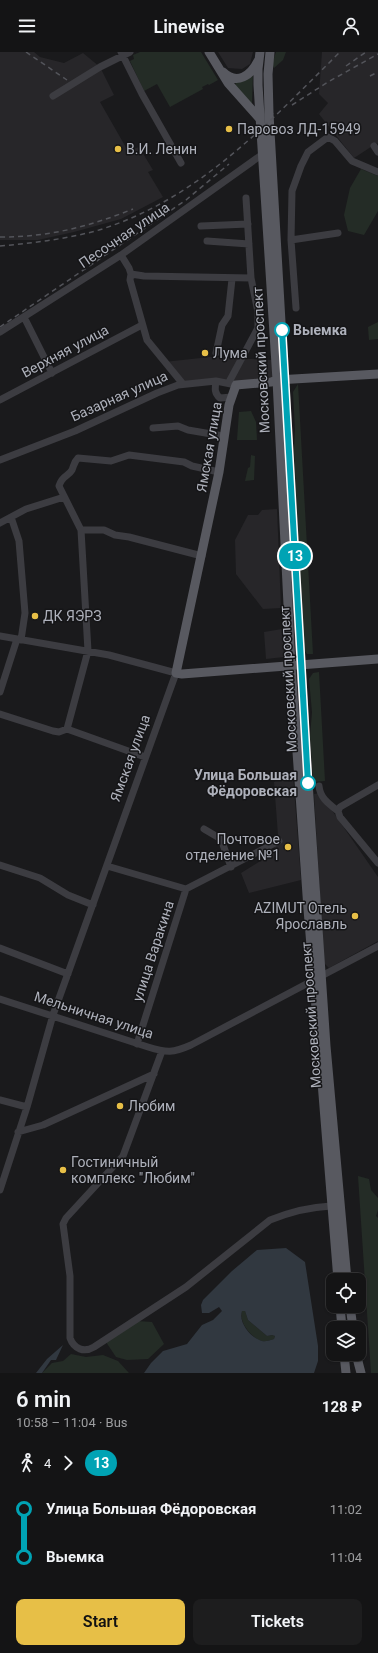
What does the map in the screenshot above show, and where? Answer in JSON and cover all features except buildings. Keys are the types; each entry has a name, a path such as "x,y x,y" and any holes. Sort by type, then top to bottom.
{"main road":[{"path":"209,52 231,86 258,116"},
{"name":"Московский проспект","path":"270,52 268,69 274,124 273,172 291,666 312,981 337,1273"},
{"path":"217,65 227,76 241,78 252,71 259,58"},
{"name":"Московский проспект","path":"259,58 257,141 264,181"},
{"name":"Московский проспект","path":"258,116 281,380 322,977 346,1273"},
{"name":"Базарная улица","path":"236,385 281,380 378,374"},
{"name":"Ямская улица","path":"176,672 219,472 223,436 236,385"},
{"path":"176,672 182,674 378,659"},
{"path":"345,1361 346,1373"},
{"path":"356,1361 357,1373"},
{"path":"358,1361 361,1373"}],"street":[{"path":"53,96 122,54 130,52"},
{"path":"122,54 142,94 181,163"},
{"path":"296,308 292,240 292,191 308,152 328,137 335,141 352,161 378,172"},
{"name":"Песочная улица","path":"0,332 121,255 260,156"},
{"path":"236,385 229,382 258,328 258,312 251,278 246,198"},
{"path":"201,226 248,224"},
{"path":"292,240 338,233"},
{"path":"207,241 249,244"},
{"path":"121,255 131,274 130,280 147,340 183,384"},
{"path":"131,274 144,276 232,279 251,278"},
{"path":"216,353 222,326 228,316 232,279"},
{"path":"24,317 52,373"},
{"name":"Верхняя улица","path":"0,400 142,325"},
{"path":"216,381 215,391 217,396 220,398 232,397"},
{"name":"Базарная улица","path":"0,460 75,431 157,393 183,384 216,381 236,385"},
{"path":"153,428 178,426 188,430 223,436"},
{"path":"67,729 88,651 80,530 59,486 61,479 71,472 75,461 78,458 111,461 129,455 184,462 192,466 219,472"},
{"path":"0,523 26,509 64,497"},
{"path":"0,692 19,640 25,613 19,541 11,517"},
{"path":"80,530 104,530 115,535 129,537 202,556"},
{"path":"0,636 88,651 176,672"},
{"name":"Ямская улица","path":"0,1190 27,1107 53,1015 108,866 176,672"},
{"path":"0,714 53,732 60,732 67,729 145,757"},
{"path":"338,811 340,807 378,785"},
{"path":"319,786 320,793 338,811 340,816 378,863"},
{"path":"204,828 221,840 231,868"},
{"path":"108,866 186,889 231,868 280,842"},
{"path":"0,865 40,878 68,895 93,904"},
{"name":"улица Варакина","path":"137,1044 186,889"},
{"path":"312,981 378,946"},
{"path":"0,948 68,974"},
{"name":"Мельничная улица","path":"0,998 137,1044 162,1051 174,1052 312,981"},
{"path":"162,1051 123,1156 66,1218 63,1224 70,1276 70,1338 75,1346 82,1350 91,1349 186,1287 270,1220 286,1213 312,1207 331,1206"},
{"path":"18,1132 43,1125 154,1074"},
{"path":"0,1100 27,1107"}],"shaded area":[{"path":"0,52 34,52 40,57 64,63 83,53 100,67 114,95 100,102 128,151 139,147 153,170 148,172 163,197 121,219 74,232 38,240 0,240"},
{"path":"140,52 201,52 218,80 202,87 203,89 170,107 157,84 144,91 130,61 134,59 133,55"},
{"path":"218,52 253,52 250,64 242,69 228,68"},
{"path":"276,52 286,52 283,60 274,68 272,64"},
{"path":"322,52 378,52 378,144 377,143 354,158 319,114 328,103 319,94"},
{"path":"253,72 252,104 235,86 236,82"},
{"path":"361,169 378,176 378,211 364,235 348,231 344,215 350,188"},
{"path":"378,322 378,339 369,340 368,327"},
{"path":"210,357 272,360 273,377 236,385 178,384 164,362"},
{"path":"298,384 313,654 307,654 303,649 294,449 295,430 293,392"},
{"path":"251,411 256,422 257,440 237,440 239,412"},
{"path":"251,455 255,456 254,480 245,481 248,468 250,467"},
{"path":"277,509 281,608 263,609 236,574 235,540 248,515 258,515 262,510"},
{"path":"282,629 284,657 266,659 264,632"},
{"path":"319,672 325,781 313,782 310,737 312,712 309,679 313,673"},
{"path":"293,775 301,880 249,893 241,873 273,853 278,835 274,782 281,777"},
{"path":"320,793 378,877 378,941 329,968 324,963 314,794"},
{"path":"358,1176 369,1179 371,1190 378,1198 378,1210 376,1216 378,1218 378,1373 371,1373 366,1297 366,1273 364,1273"},
{"path":"286,1248 305,1262 318,1346 318,1361 314,1373 144,1373 151,1363 163,1351 187,1344 202,1325 213,1320 222,1311 219,1307 209,1313 202,1313 201,1305 203,1300 232,1271 257,1250","holes":["242,1311 245,1311 248,1320 267,1336 275,1336 274,1339 262,1341 254,1337 246,1329 242,1320"]},
{"path":"242,1310 245,1311 248,1320 267,1336 275,1336 274,1339 264,1341 258,1339 250,1333 242,1319"},
{"path":"137,1321 152,1322 164,1344 148,1359 127,1360 116,1357 106,1342"},
{"path":"63,1345 56,1360 51,1360 42,1373 36,1373 47,1359"},
{"path":"71,1354 86,1357 103,1355 118,1361 129,1373 42,1373 52,1363 63,1361"}],"railway":[{"path":"26,52 67,80"},
{"path":"0,246 25,244 75,236 99,230 135,216 169,199 200,179 230,156 286,105 340,52"},
{"path":"346,66 366,52"},
{"path":"292,105 328,82 378,54"},
{"path":"370,76 378,72"},
{"path":"0,327 186,200 229,164"},
{"path":"0,237 18,237 68,230 100,221 133,209"}],"bus line":[{"name":"13","path":"282,330 308,783"}],"place":[{"name":"Паровоз ЛД-15949","path":"229,129"},
{"name":"В.И. Ленин","path":"118,149"},
{"name":"Выемка","path":"282,330"},
{"name":"Лума","path":"205,353"},
{"name":"ДК ЯЭРЗ","path":"35,616"},
{"name":"Улица Большая Фёдоровская","path":"308,783"},
{"name":"Почтовое отделение №1","path":"288,847"},
{"name":"AZIMUT Отель Ярославль","path":"355,916"},
{"name":"Любим","path":"120,1106"},
{"name":"Гостиничный комплекс \"Любим\"","path":"63,1170"}]}
